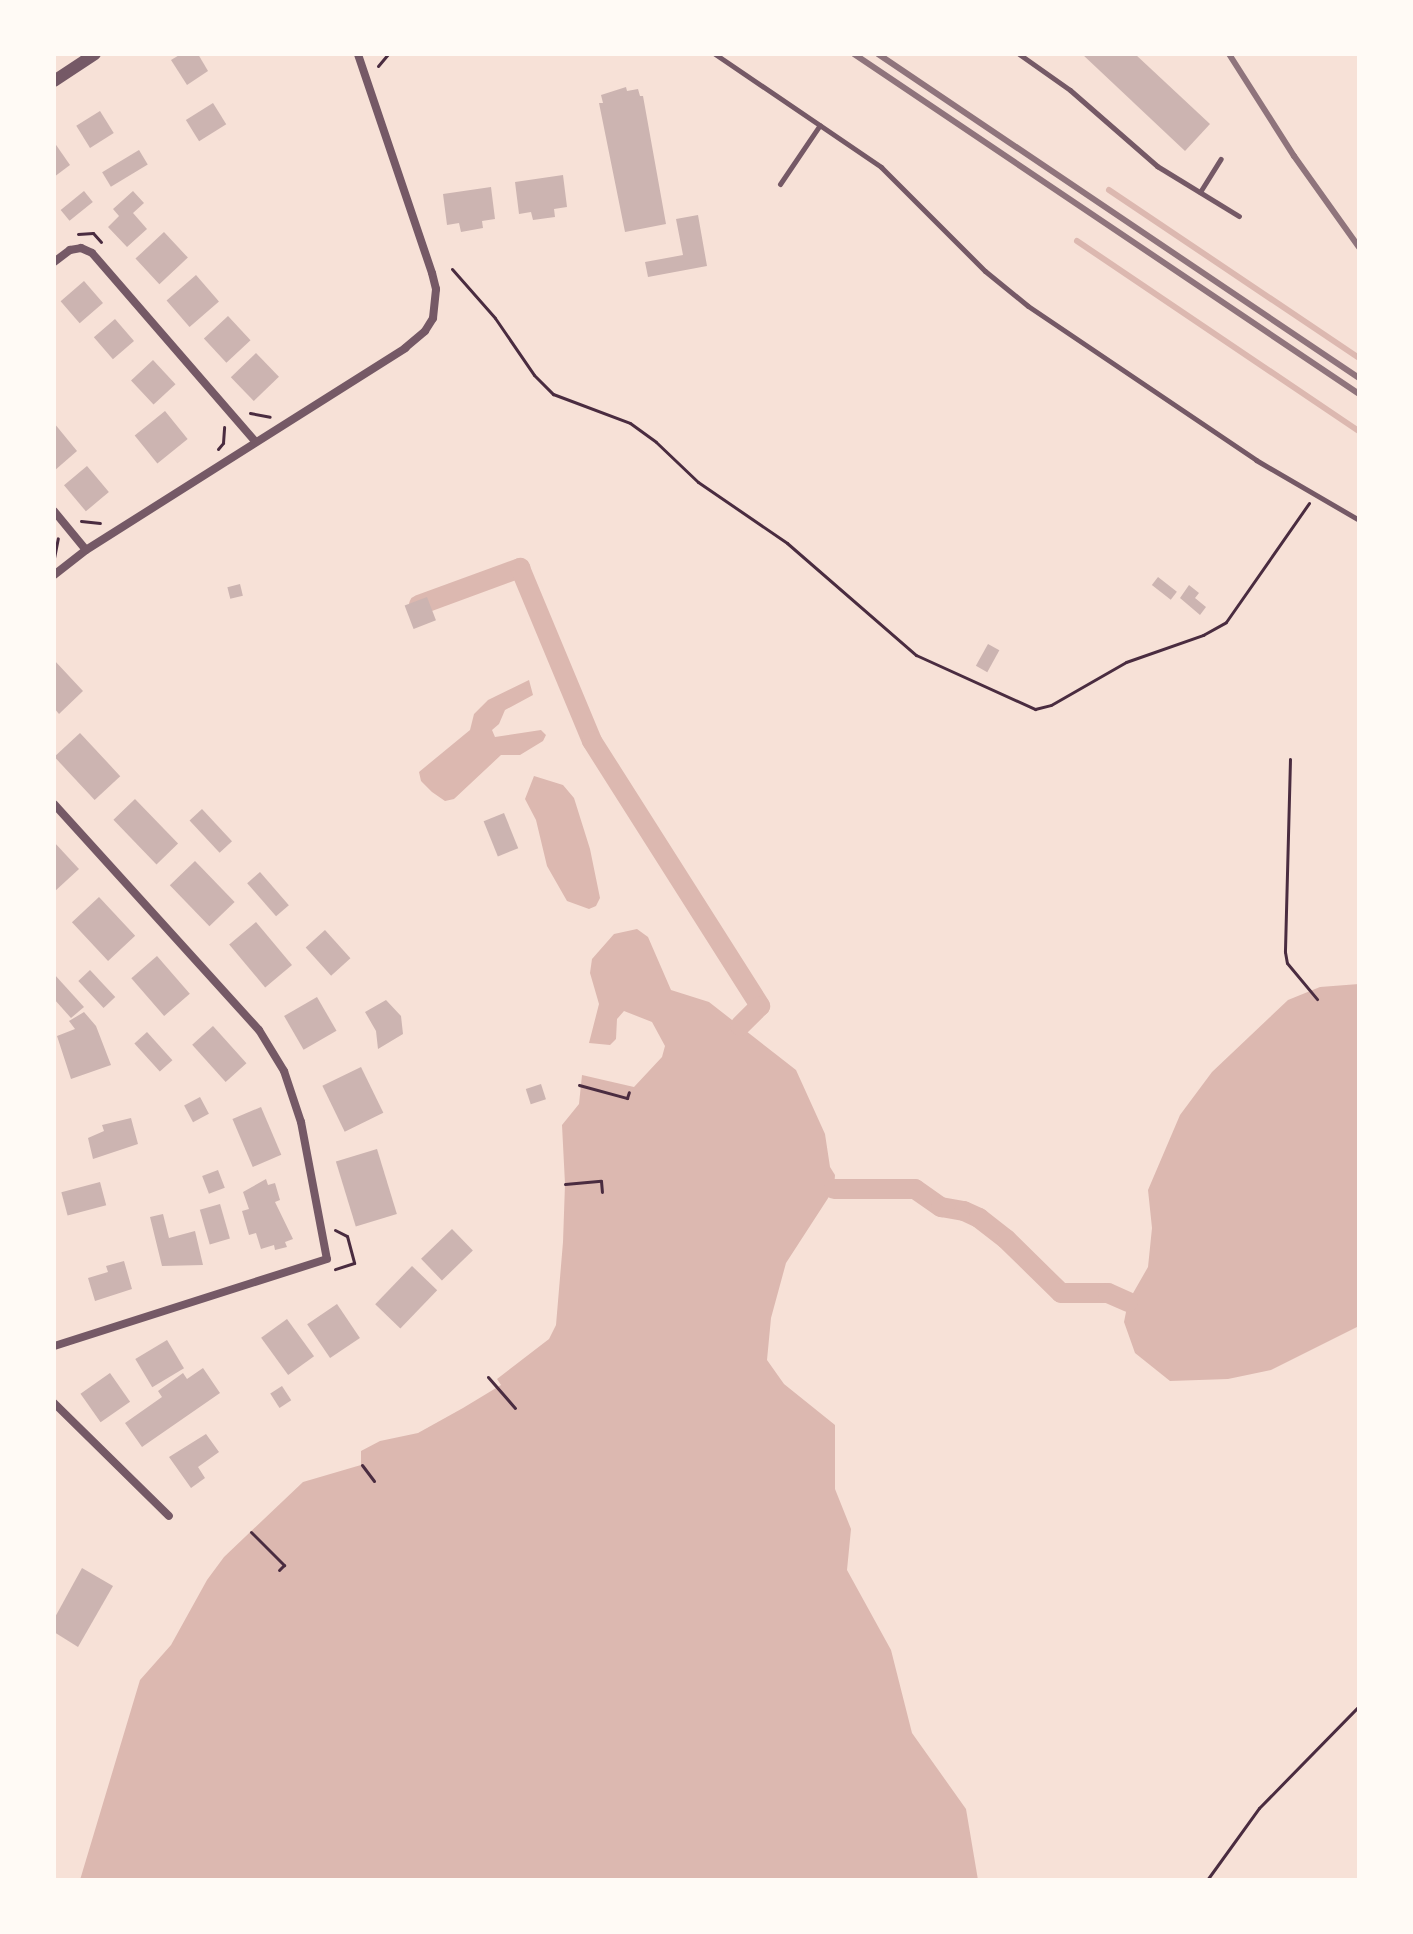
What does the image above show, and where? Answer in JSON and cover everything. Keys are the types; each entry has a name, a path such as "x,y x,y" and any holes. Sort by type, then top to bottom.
{"street":[{"path":"54,81 95,54"},
{"path":"54,575 86,550 416,340 433,318 436,289 432,273 358,54"},
{"path":"54,262 70,250 81,248 92,253 256,442"},
{"path":"54,511 86,550"},
{"path":"54,804 259,1030 284,1071 301,1122 327,1259 54,1346"},
{"path":"54,1403 169,1516"}],"lane":[{"path":"715,54 892,176 985,271 1018,299 1314,496 1359,520"},
{"path":"1019,54 1070,90 1157,166 1239,216"},
{"path":"780,184 820,125"},
{"path":"1200,192 1221,159"}],"path":[{"path":"377,73 380,62 388,54"},
{"path":"74,236 83,231 93,233 103,244"},
{"path":"452,269 495,318 534,375 553,394 630,423 656,442 698,482 799,553 916,655 1035,709 1051,705 1126,662 1203,635 1226,622 1314,496"},
{"path":"242,409 256,416 281,413"},
{"path":"74,517 83,522 106,523"},
{"path":"54,558 59,544 58,534"},
{"path":"1290,759 1285,952 1287,963 1317,999"},
{"path":"579,1085 627,1098 629,1092"},
{"path":"565,1184 601,1181 602,1192"},
{"path":"324,1273 354,1263 347,1236 331,1227"},
{"path":"488,1377 515,1408"},
{"path":"362,1465 374,1481"},
{"path":"251,1532 284,1565 279,1570"},
{"path":"1207,1880 1259,1808 1359,1706"}],"shaded area":[{"path":"529,680 533,695 505,710 499,724 492,730 495,737 541,730 546,735 543,741 520,755 501,755 454,799 445,801 432,792 421,781 419,772 470,730 474,714 488,700"},
{"path":"534,776 563,785 574,798 590,849 600,898 596,906 589,909 567,901 547,866 536,820 525,799"},
{"path":"637,929 648,937 671,990 709,1002 796,1070 825,1134 830,1167 835,1175 834,1189 786,1263 771,1318 767,1360 784,1384 835,1425 835,1489 851,1529 847,1570 891,1650 912,1733 966,1809 978,1880 80,1880 140,1680 171,1645 207,1580 224,1557 303,1482 361,1465 361,1451 380,1441 418,1433 463,1408 501,1385 497,1379 549,1339 556,1325 563,1242 565,1184 562,1125 579,1104 582,1075 634,1087 662,1057 665,1046 652,1022 624,1011 617,1019 616,1039 610,1045 589,1043 599,1004 590,973 592,959 614,934"},
{"path":"1359,984 1359,1326 1271,1370 1228,1379 1170,1381 1135,1353 1124,1322 1128,1302 1148,1267 1152,1228 1148,1190 1180,1115 1212,1072 1288,1000 1320,987"}],"building":[{"path":"181,54 198,54 208,71 187,85 171,60"},
{"path":"1082,54 1135,54 1210,124 1185,151"},
{"path":"626,87 627,91 638,89 640,96 643,96 666,224 625,232 599,103 603,103 601,95"},
{"path":"213,103 226,124 199,141 186,120"},
{"path":"100,111 114,133 90,148 76,126"},
{"path":"54,142 70,165 54,177"},
{"path":"139,150 148,165 111,187 102,172"},
{"path":"563,175 567,207 554,209 555,217 533,220 531,212 519,214 515,182"},
{"path":"491,187 495,219 482,221 483,228 461,232 459,223 447,225 443,194"},
{"path":"84,191 93,202 69,221 61,210"},
{"path":"133,191 144,203 133,213 147,229 127,247 108,227 119,216 113,209"},
{"path":"698,215 707,266 648,277 645,262 683,255 676,219"},
{"path":"164,232 188,258 159,284 135,259"},
{"path":"196,275 219,301 190,327 167,301"},
{"path":"84,281 103,303 80,323 61,301"},
{"path":"228,316 251,340 226,363 204,339"},
{"path":"115,319 134,341 113,359 94,337"},
{"path":"256,353 279,377 254,401 231,377"},
{"path":"153,360 176,384 154,405 131,380"},
{"path":"165,411 188,439 157,464 135,436"},
{"path":"54,423 77,451 54,471"},
{"path":"87,466 109,492 86,511 64,485"},
{"path":"1158,577 1177,592 1171,600 1152,585"},
{"path":"240,584 243,596 230,599 227,587"},
{"path":"1189,585 1199,593 1195,598 1206,607 1200,615 1180,598"},
{"path":"427,597 436,620 414,629 405,606"},
{"path":"988,644 999,650 987,672 976,666"},
{"path":"54,660 83,691 59,714 54,708"},
{"path":"80,733 120,776 95,800 54,757"},
{"path":"135,799 178,844 156,864 113,820"},
{"path":"202,809 232,841 220,853 190,821"},
{"path":"504,813 518,848 498,856 484,821"},
{"path":"54,842 79,869 54,892"},
{"path":"195,861 235,902 209,926 170,885"},
{"path":"260,872 289,905 276,916 247,883"},
{"path":"99,897 135,936 108,961 72,922"},
{"path":"256,922 292,965 265,987 229,944"},
{"path":"325,930 350,958 331,976 306,947"},
{"path":"157,956 190,994 164,1016 131,978"},
{"path":"90,970 115,997 104,1008 78,981"},
{"path":"54,974 84,1007 71,1018 54,999"},
{"path":"317,997 336,1031 304,1050 284,1016"},
{"path":"386,1000 401,1016 403,1034 378,1049 376,1031 365,1012"},
{"path":"84,1012 96,1026 111,1065 71,1079 57,1036 75,1029 69,1021"},
{"path":"213,1026 246,1063 226,1082 192,1045"},
{"path":"147,1032 172,1060 160,1072 134,1043"},
{"path":"361,1067 383,1113 345,1132 322,1086"},
{"path":"541,1084 546,1099 531,1104 526,1089"},
{"path":"200,1097 209,1114 193,1122 184,1105"},
{"path":"261,1107 281,1155 253,1167 232,1119"},
{"path":"131,1118 138,1144 93,1159 88,1138 104,1131 102,1125"},
{"path":"377,1149 397,1214 356,1227 336,1162"},
{"path":"218,1170 225,1188 209,1194 202,1176"},
{"path":"266,1179 268,1185 275,1183 280,1200 275,1202 293,1239 285,1242 287,1247 275,1250 274,1245 261,1249 256,1233 249,1235 242,1211 249,1209 243,1192"},
{"path":"100,1182 106,1205 68,1216 61,1192"},
{"path":"220,1204 230,1239 210,1244 200,1210"},
{"path":"163,1214 169,1238 195,1231 203,1265 162,1266 150,1217"},
{"path":"452,1229 473,1251 442,1280 421,1259"},
{"path":"124,1261 132,1289 95,1301 88,1278 108,1272 106,1266"},
{"path":"412,1266 437,1290 400,1328 375,1304"},
{"path":"337,1304 360,1338 330,1358 307,1324"},
{"path":"287,1319 314,1356 288,1375 261,1338"},
{"path":"167,1340 184,1368 152,1387 135,1359"},
{"path":"203,1368 220,1393 142,1447 125,1423 162,1397 158,1391 183,1373 187,1379"},
{"path":"110,1373 130,1402 101,1422 81,1394"},
{"path":"282,1386 291,1400 280,1408 270,1394"},
{"path":"206,1434 219,1452 198,1467 205,1478 191,1488 169,1457"},
{"path":"82,1568 113,1586 78,1647 54,1632 54,1619"}],"waterway":[{"path":"1109,190 1359,358"},
{"path":"1077,241 1359,431"},
{"path":"419,605 520,568 592,741 760,1006 740,1026"},
{"path":"834,1189 915,1189 941,1207 964,1211 979,1218 1006,1239 1061,1293 1108,1293 1128,1302"}],"railway":[{"path":"854,54 1359,394"},
{"path":"878,54 1359,378"},
{"path":"1229,54 1294,156 1359,247"}]}
